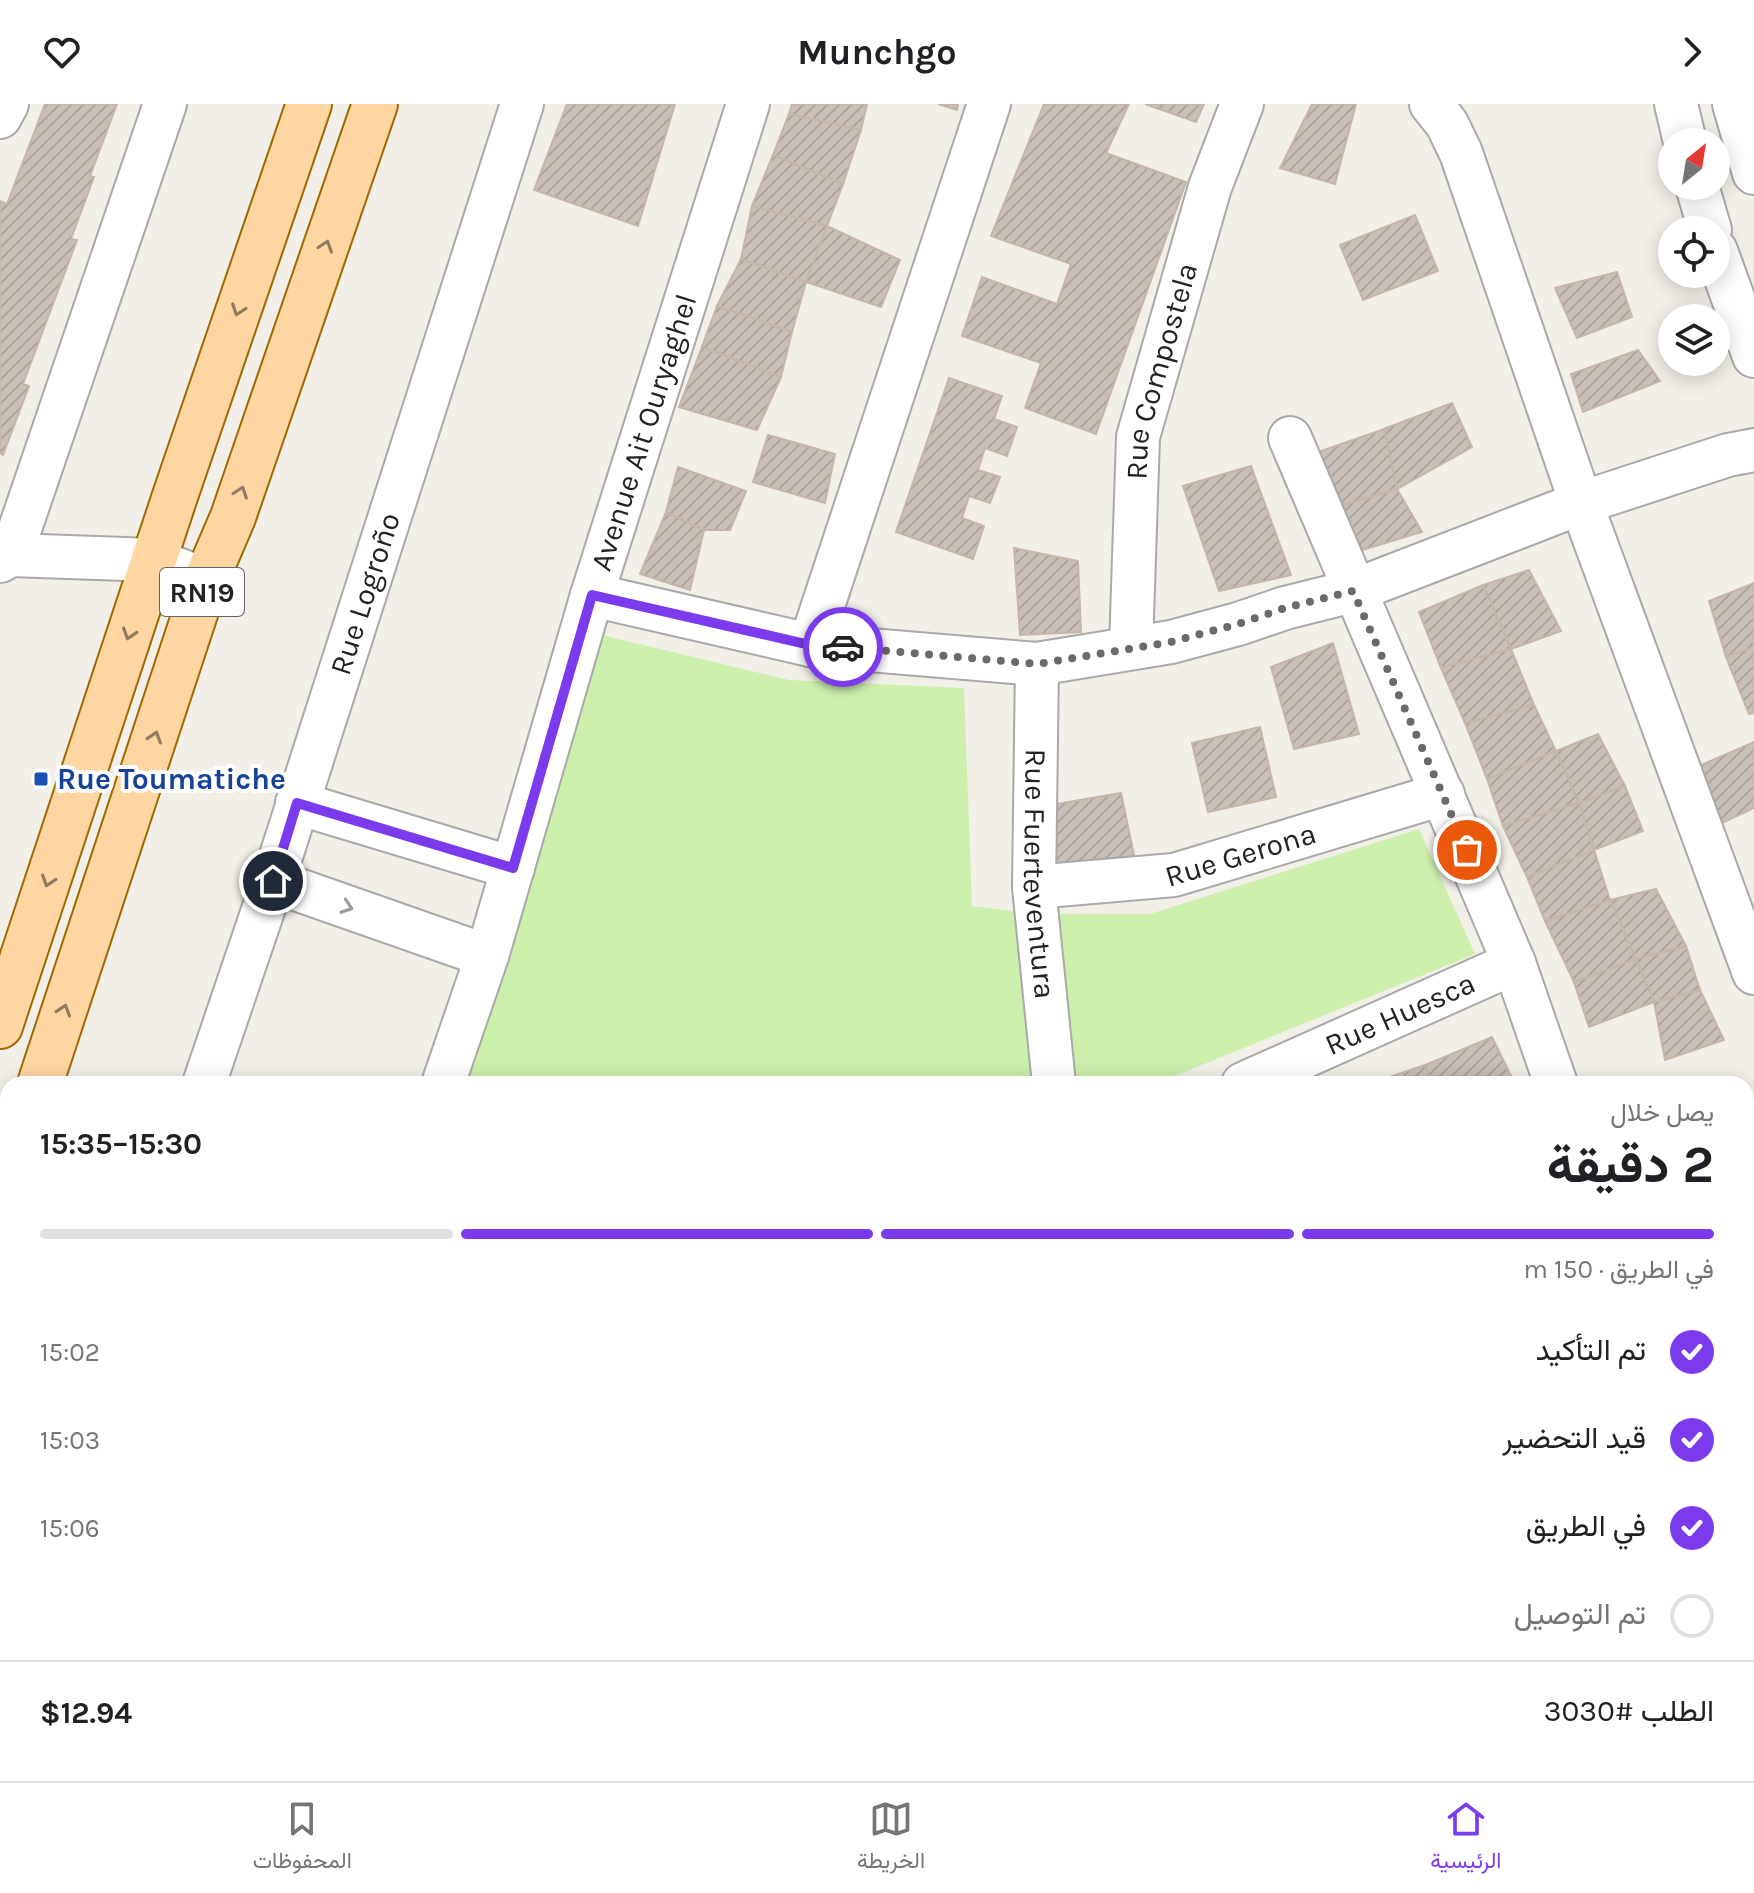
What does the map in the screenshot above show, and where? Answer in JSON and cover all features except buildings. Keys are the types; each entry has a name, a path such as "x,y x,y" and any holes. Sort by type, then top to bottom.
{"main road":[{"name":"RN19","path":"0,1026 309,104"},
{"name":"RN19","path":"43,1076 206,580 233,517 375,104"}],"street":[{"path":"0,117 7,104"},
{"path":"165,104 4,555 154,560 206,580"},
{"name":"Rue Logroño","path":"207,1076 273,881 522,104"},
{"name":"Avenue Ait Ouryaghel","path":"446,1076 487,956 592,595 748,104"},
{"path":"810,645 989,104"},
{"name":"Rue Compostela","path":"1131,648 1138,437 1210,187 1242,104"},
{"path":"1431,104 1447,124 1461,153 1581,503 1754,973"},
{"path":"1676,104 1682,128"},
{"path":"1734,104 1754,173"},
{"path":"1729,288 1754,356"},
{"path":"1290,438 1514,963 1553,1076"},
{"path":"592,595 810,645 1037,664 1211,631 1353,591 1581,503 1728,455 1754,450"},
{"name":"Rue Fuerteventura","path":"1037,664 1034,887 1053,1076"},
{"name":"Rue Gerona","path":"1034,887 1174,875 1443,794"},
{"path":"297,803 513,868"},
{"path":"273,881 487,956"},
{"name":"Rue Huesca","path":"1261,1076 1514,963"}],"green space":[{"path":"581,630 789,680 964,688 972,906 1036,914 1150,914 1419,829 1475,954 1175,1076 437,1076"}],"way so far":[{"path":"843,647 1037,664 1171,642 1353,591 1467,850"}],"place":[{"name":"Rue Toumatiche","path":"41,779"}],"route":[{"path":"273,881 297,803 513,868 592,595 810,645 843,647"}]}
